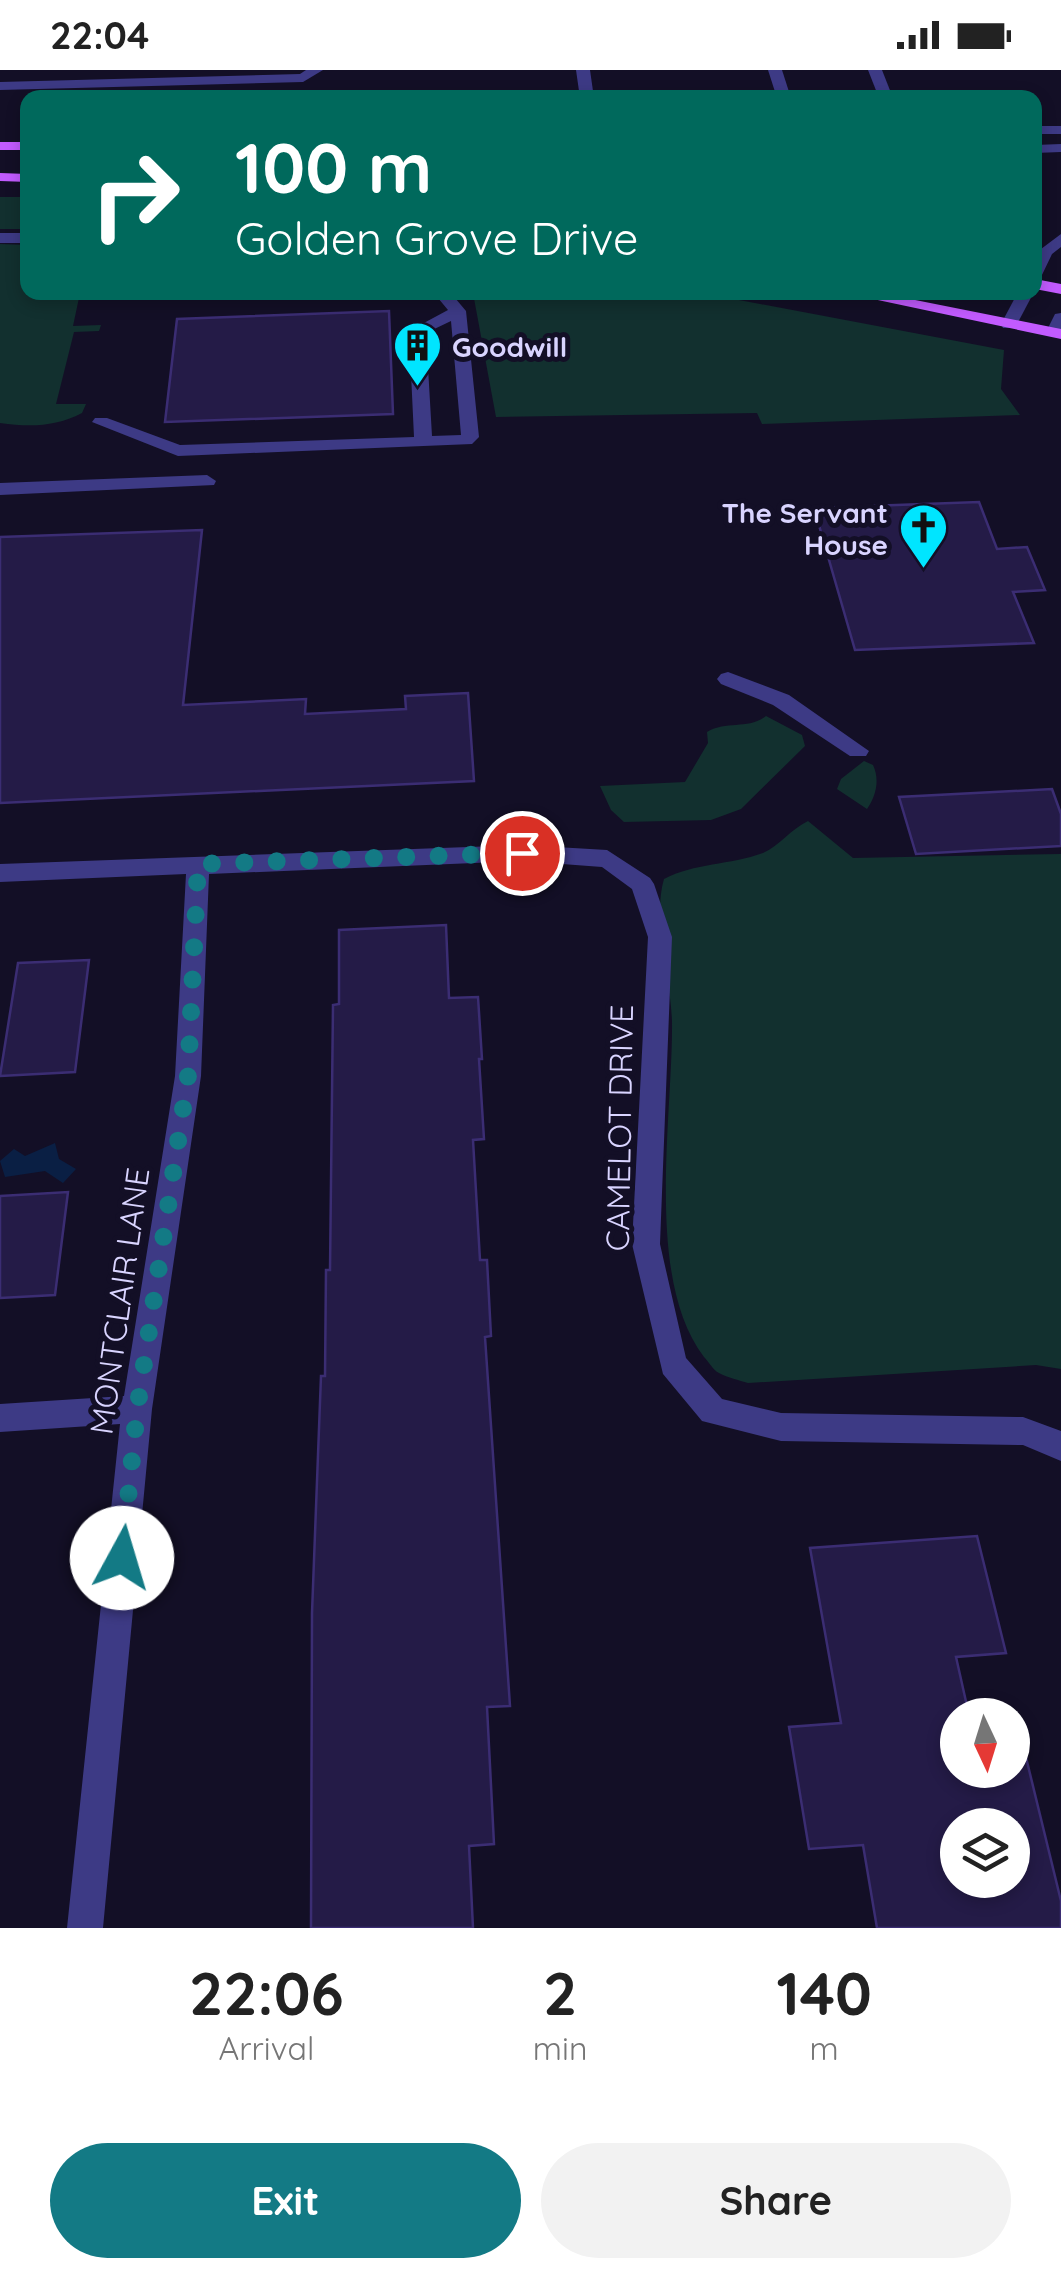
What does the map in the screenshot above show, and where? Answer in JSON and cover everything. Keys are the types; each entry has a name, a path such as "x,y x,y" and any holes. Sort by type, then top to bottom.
{"main road":[{"path":"888,300 1009,324 1059,328"}],"street":[{"path":"0,86 309,74"},
{"path":"287,90 309,74"},
{"path":"1042,259 1061,238"},
{"path":"101,422 178,451 470,437 458,311 448,300"},
{"path":"1009,324 1022,300"},
{"path":"423,442 417,330 458,311"},
{"path":"0,490 206,480"},
{"path":"728,679 781,700 858,751"},
{"name":"CAMELOT DRIVE","path":"198,864 522,853 607,859 642,884 660,938 646,1244 674,1364 713,1410 781,1427 1024,1430 1061,1446"},
{"path":"0,873 198,864"},
{"name":"MONTCLAIR LANE","path":"85,1928 137,1410 188,1076 198,864"},
{"path":"0,1418 137,1410"}],"green space":[{"path":"0,197 20,197 20,229 0,229"},
{"path":"0,244 20,245 20,300 79,300 73,326 101,325 99,331 74,332 56,404 86,404 82,413 42,425 0,423"},
{"path":"474,300 739,300 1004,350 1001,389 1020,415 762,424 757,413 496,417"},
{"path":"766,716 802,735 805,746 741,809 711,820 624,822 611,810 600,786 685,782 708,743 707,732 752,723"},
{"path":"864,761 873,765 877,782 867,809 837,789 841,779"},
{"path":"808,821 853,858 1061,854 1061,1369 1036,1365 748,1383 715,1370 685,1324 668,1241 672,1022 661,930 664,879 763,853"}],"water":[{"path":"55,1143 59,1159 76,1169 63,1183 45,1171 5,1177 0,1161 14,1149 25,1156"}],"building":[{"name":"Goodwill","path":"389,311 393,414 165,422 177,319"},
{"path":"979,502 997,549 1027,547 1045,590 1013,592 1034,643 855,650 814,508"},
{"path":"202,530 183,705 306,699 305,714 406,709 405,696 468,693 474,781 0,803 0,537"},
{"path":"1052,789 1061,814 1061,846 916,854 899,797"},
{"path":"446,925 449,998 478,997 482,1059 484,1139 473,1140 480,1260 487,1260 491,1336 485,1337 510,1706 487,1707 494,1844 469,1846 473,1928 311,1928 312,1613 321,1376 325,1376 326,1270 330,1270 333,1005 339,1004 339,930"},
{"path":"89,960 75,1072 0,1076 18,963"},
{"path":"68,1192 55,1295 0,1298 0,1196"},
{"path":"977,1536 1006,1653 956,1657 965,1698 940,1698 940,1788 1030,1788 1030,1774 1061,1901 1061,1928 877,1928 863,1845 809,1849 789,1727 841,1723 810,1548"}],"place":[{"name":"Goodwill","path":"417,388"},
{"name":"The Servant House","path":"923,570"}],"route":[{"path":"122,1558 137,1410 188,1076 198,864 522,853"}]}
